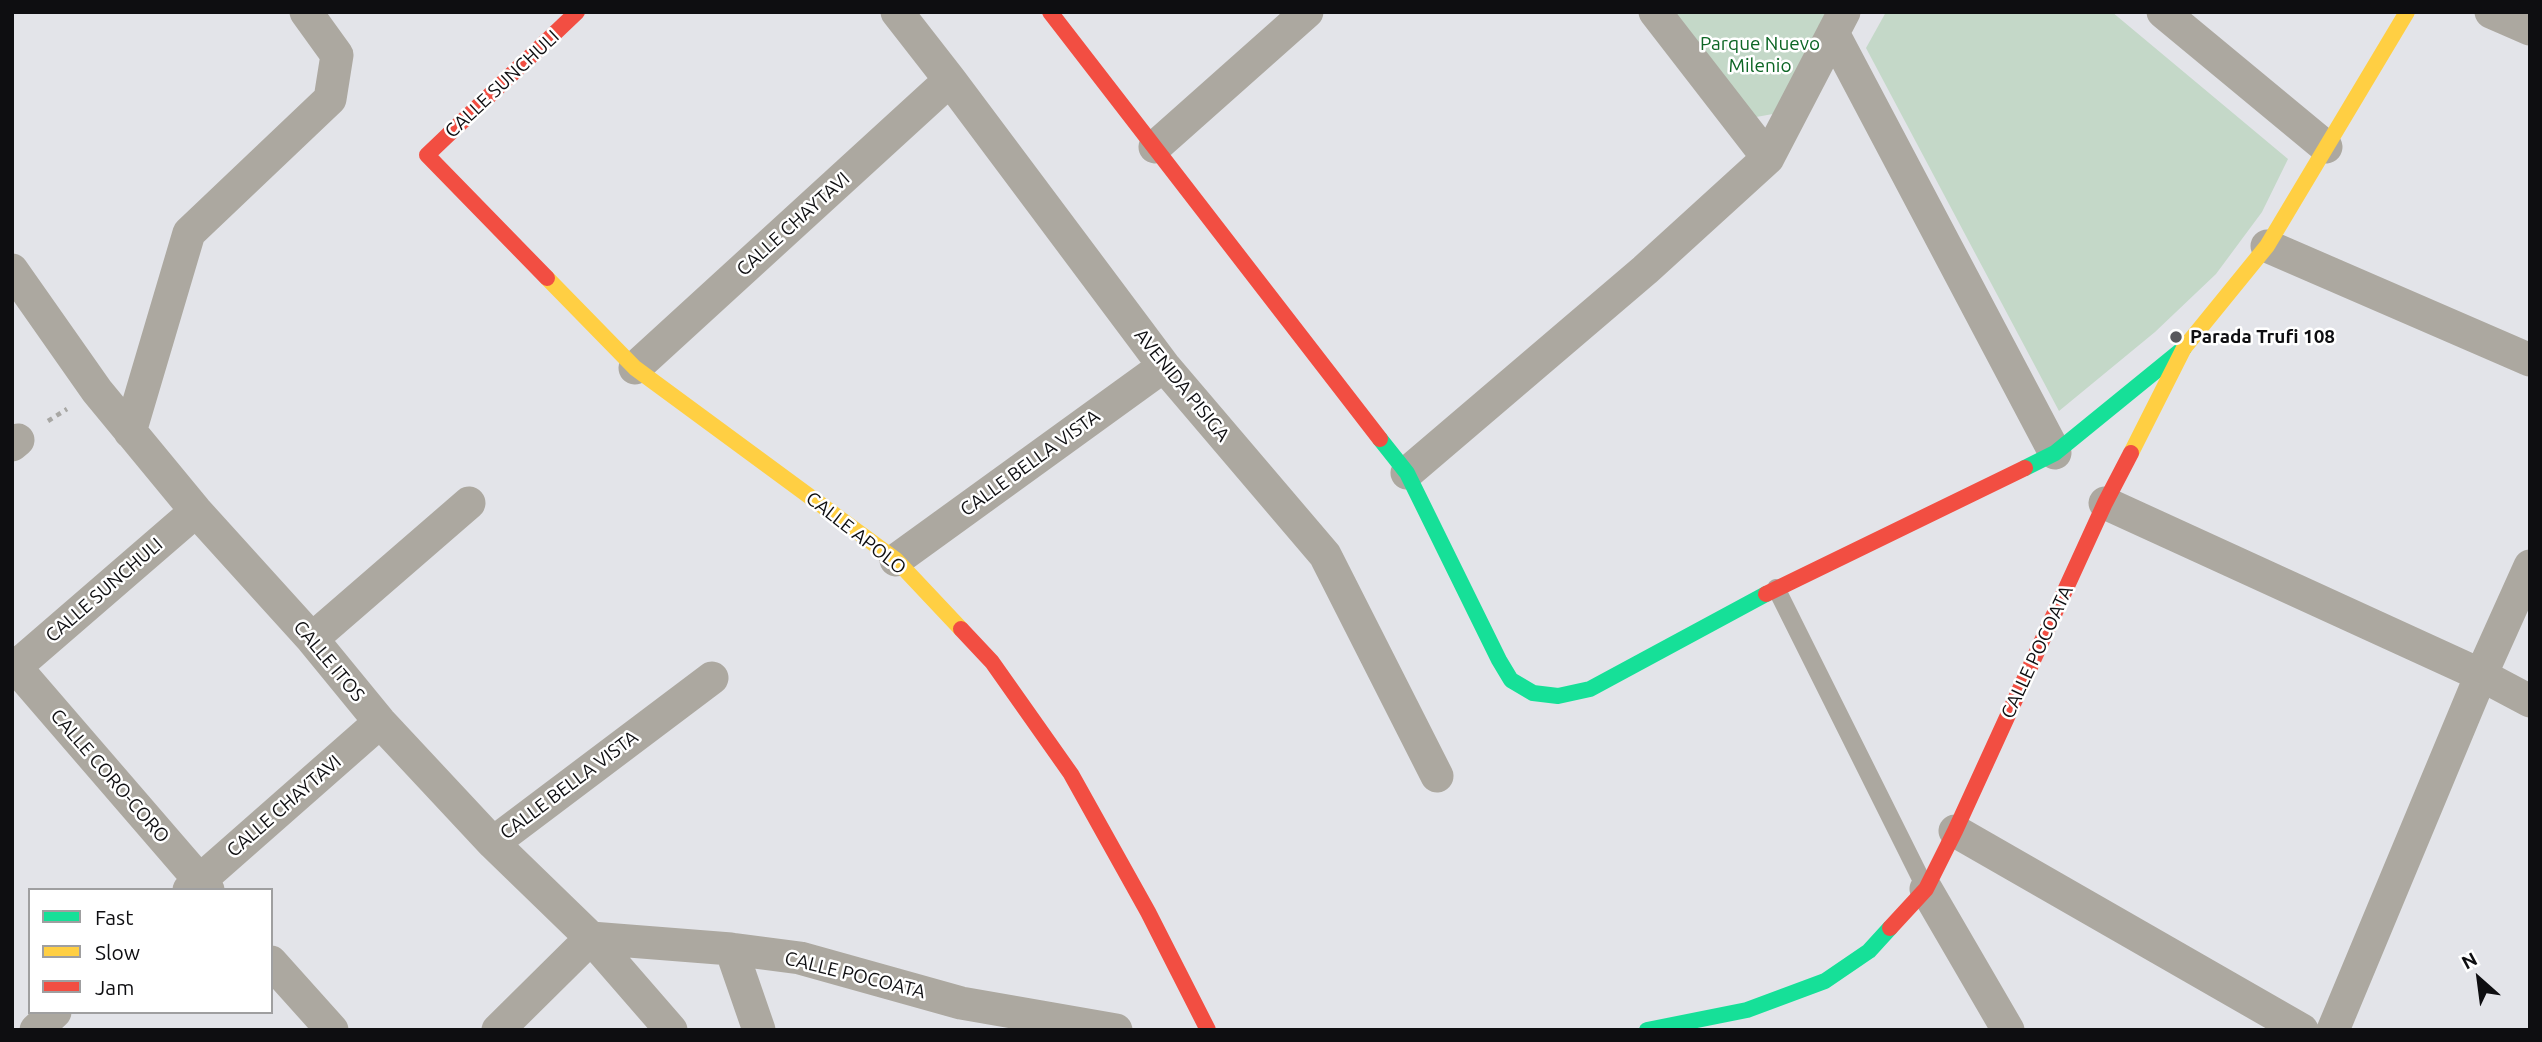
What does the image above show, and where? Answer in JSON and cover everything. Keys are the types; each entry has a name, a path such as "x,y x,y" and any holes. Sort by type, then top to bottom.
{"street":[{"path":"130,432 189,233 330,99 337,55 306,12"},
{"name":"CALLE SUNCHULI","path":"427,155 577,12"},
{"name":"AVENIDA PISIGA","path":"897,12 1164,366 1325,555 1437,776"},
{"path":"1050,12 1407,472 1499,660 1511,680 1533,693 1558,696 1590,689 1776,588 2055,453 2184,348"},
{"path":"1155,147 1307,12"},
{"path":"1655,12 1768,158"},
{"path":"2163,12 2326,147"},
{"name":"CALLE POCOATA","path":"1653,1029 1747,1010 1825,981 1870,951 1926,889 2105,503 2184,348 2267,246 2407,12"},
{"path":"2491,12 2530,29"},
{"path":"1407,472 1645,270 1768,158 1838,23"},
{"path":"1838,23 2055,453"},
{"name":"CALLE CHAYTAVI","path":"635,368 950,80"},
{"name":"CALLE APOLO","path":"427,155 635,368 896,560 992,662 1071,774 1148,912 1208,1030"},
{"path":"2267,246 2530,360"},
{"name":"CALLE ITOS","path":"12,270 97,391 196,510 312,639 380,722 493,843 591,938 671,1030"},
{"name":"CALLE BELLA VISTA","path":"896,560 1164,366"},
{"path":"312,639 470,503"},
{"path":"2105,503 2530,701"},
{"name":"CALLE SUNCHULI","path":"13,666 196,510"},
{"path":"2333,1030 2481,676 2530,566"},
{"name":"CALLE CORO-CORO","path":"13,666 199,886"},
{"name":"CALLE BELLA VISTA","path":"493,843 712,678"},
{"name":"CALLE CHAYTAVI","path":"199,886 380,722"},
{"path":"1955,831 2302,1030"},
{"path":"1926,889 2008,1030"},
{"path":"498,1030 591,938"},
{"name":"CALLE POCOATA","path":"591,938 731,949 800,958 961,1003 1116,1030"},
{"path":"731,949 759,1030"},
{"path":"273,964 332,1030"},
{"path":"36,1030 53,1014"}],"lane":[{"path":"1776,588 1926,889"}],"path":[{"path":"15,443 97,391"}],"green space":[{"name":"Parque Nuevo Milenio","path":"1673,12 1828,12 1773,114 1756,117"},
{"path":"1886,12 2112,12 2288,159 2262,212 2216,274 2155,332 2059,411 1866,48"}],"traffic: fast":[{"path":"2025,468 2055,453 2184,348"},
{"path":"1380,439 1407,473 1511,680 1533,693 1558,696 1590,689 1766,594"},
{"path":"1647,1030 1747,1010 1825,981 1869,951 1890,928"}],"traffic: slow":[{"path":"2131,453 2184,348 2267,246 2407,12"},
{"path":"547,278 635,368 896,560 961,629"}],"traffic: jam":[{"path":"547,278 427,155 577,12"},
{"path":"1050,12 1380,439"},
{"path":"1890,928 1926,889 2105,503 2131,453"},
{"path":"1766,594 2025,468"},
{"path":"961,629 992,662 1071,774 1148,912 1208,1030"}],"place":[{"name":"Parada Trufi 108","path":"2176,337"}]}
